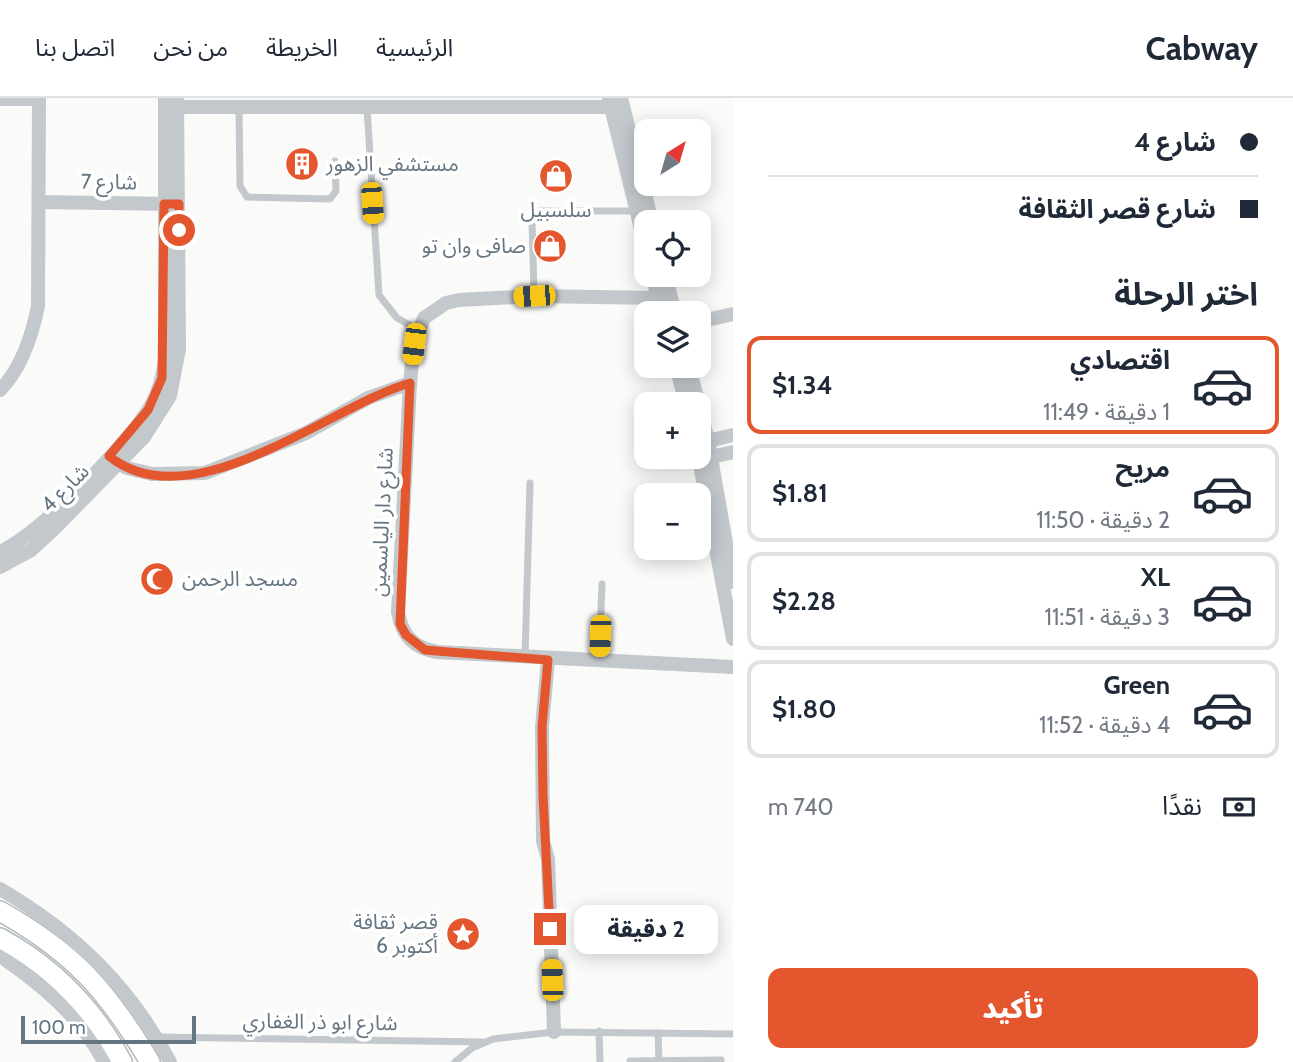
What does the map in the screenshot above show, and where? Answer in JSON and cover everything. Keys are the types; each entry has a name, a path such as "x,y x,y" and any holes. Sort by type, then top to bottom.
{"street":[{"path":"0,99 39,99 38,306 34,331 21,361 0,390"},
{"path":"171,103 205,103 239,109 615,103"},
{"name":"شارع 4","path":"0,567 43,540 114,460 148,410 162,378 164,204 171,103"},
{"name":"شارع 4","path":"0,552 32,531 154,425 174,381 179,349 179,204 171,103"},
{"path":"615,103 636,210"},
{"path":"615,103 648,210"},
{"name":"شارع 7","path":"38,202 179,204"},
{"path":"655,287 659,301"},
{"path":"417,329 424,318 446,303 534,296 658,298"},
{"path":"711,319 733,314"},
{"name":"شارع دار الياسمين","path":"417,329 410,383 400,624 406,635 425,650 548,660 733,667"},
{"path":"114,460 138,471 184,476 227,467 306,433 368,398 410,383"},
{"path":"711,440 733,435"},
{"path":"711,455 733,452"},
{"path":"707,469 733,639"},
{"path":"708,469 733,582"},
{"path":"548,660 542,727 543,841 548,859 554,1032"},
{"path":"4,902 61,928 89,951 114,978 157,1037 170,1062"},
{"path":"4,902 85,970 121,1014 150,1062"},
{"path":"0,938 33,958 85,1005 122,1062"},
{"path":"0,956 56,999 80,1026 104,1062"}],"lane":[{"path":"367,108 379,295 397,318 417,329"},
{"path":"239,109 240,186 247,197 330,199 336,191 335,161"},
{"path":"534,296 532,219 536,211 634,211"},
{"path":"525,658 530,483"},
{"path":"599,662 602,584"},
{"path":"599,1031 600,1062"},
{"name":"شارع ابو ذر الغفاري","path":"157,1037 482,1042 554,1032 733,1034"},
{"path":"659,1033 659,1060"},
{"name":"شارع ابو ذر الغفاري","path":"455,1062 482,1042"},
{"path":"630,1060 721,1060"}],"place":[{"name":"مستشفي الزهور","path":"302,164"},
{"name":"سلسبيل","path":"556,176"},
{"name":"صافى وان تو","path":"550,246"},
{"name":"مسجد الرحمن","path":"157,579"},
{"name":"قصر ثقافة 6 أكتوبر","path":"463,934"}],"route":[{"path":"179,230 179,204 164,204 165,361 162,378 157,395 148,410 109,456 127,468 152,474 184,476 205,473 227,467 306,433 368,398 410,383 398,612 400,624 414,644 425,650 467,656 548,660 542,727 543,841 548,859 550,929"}]}
